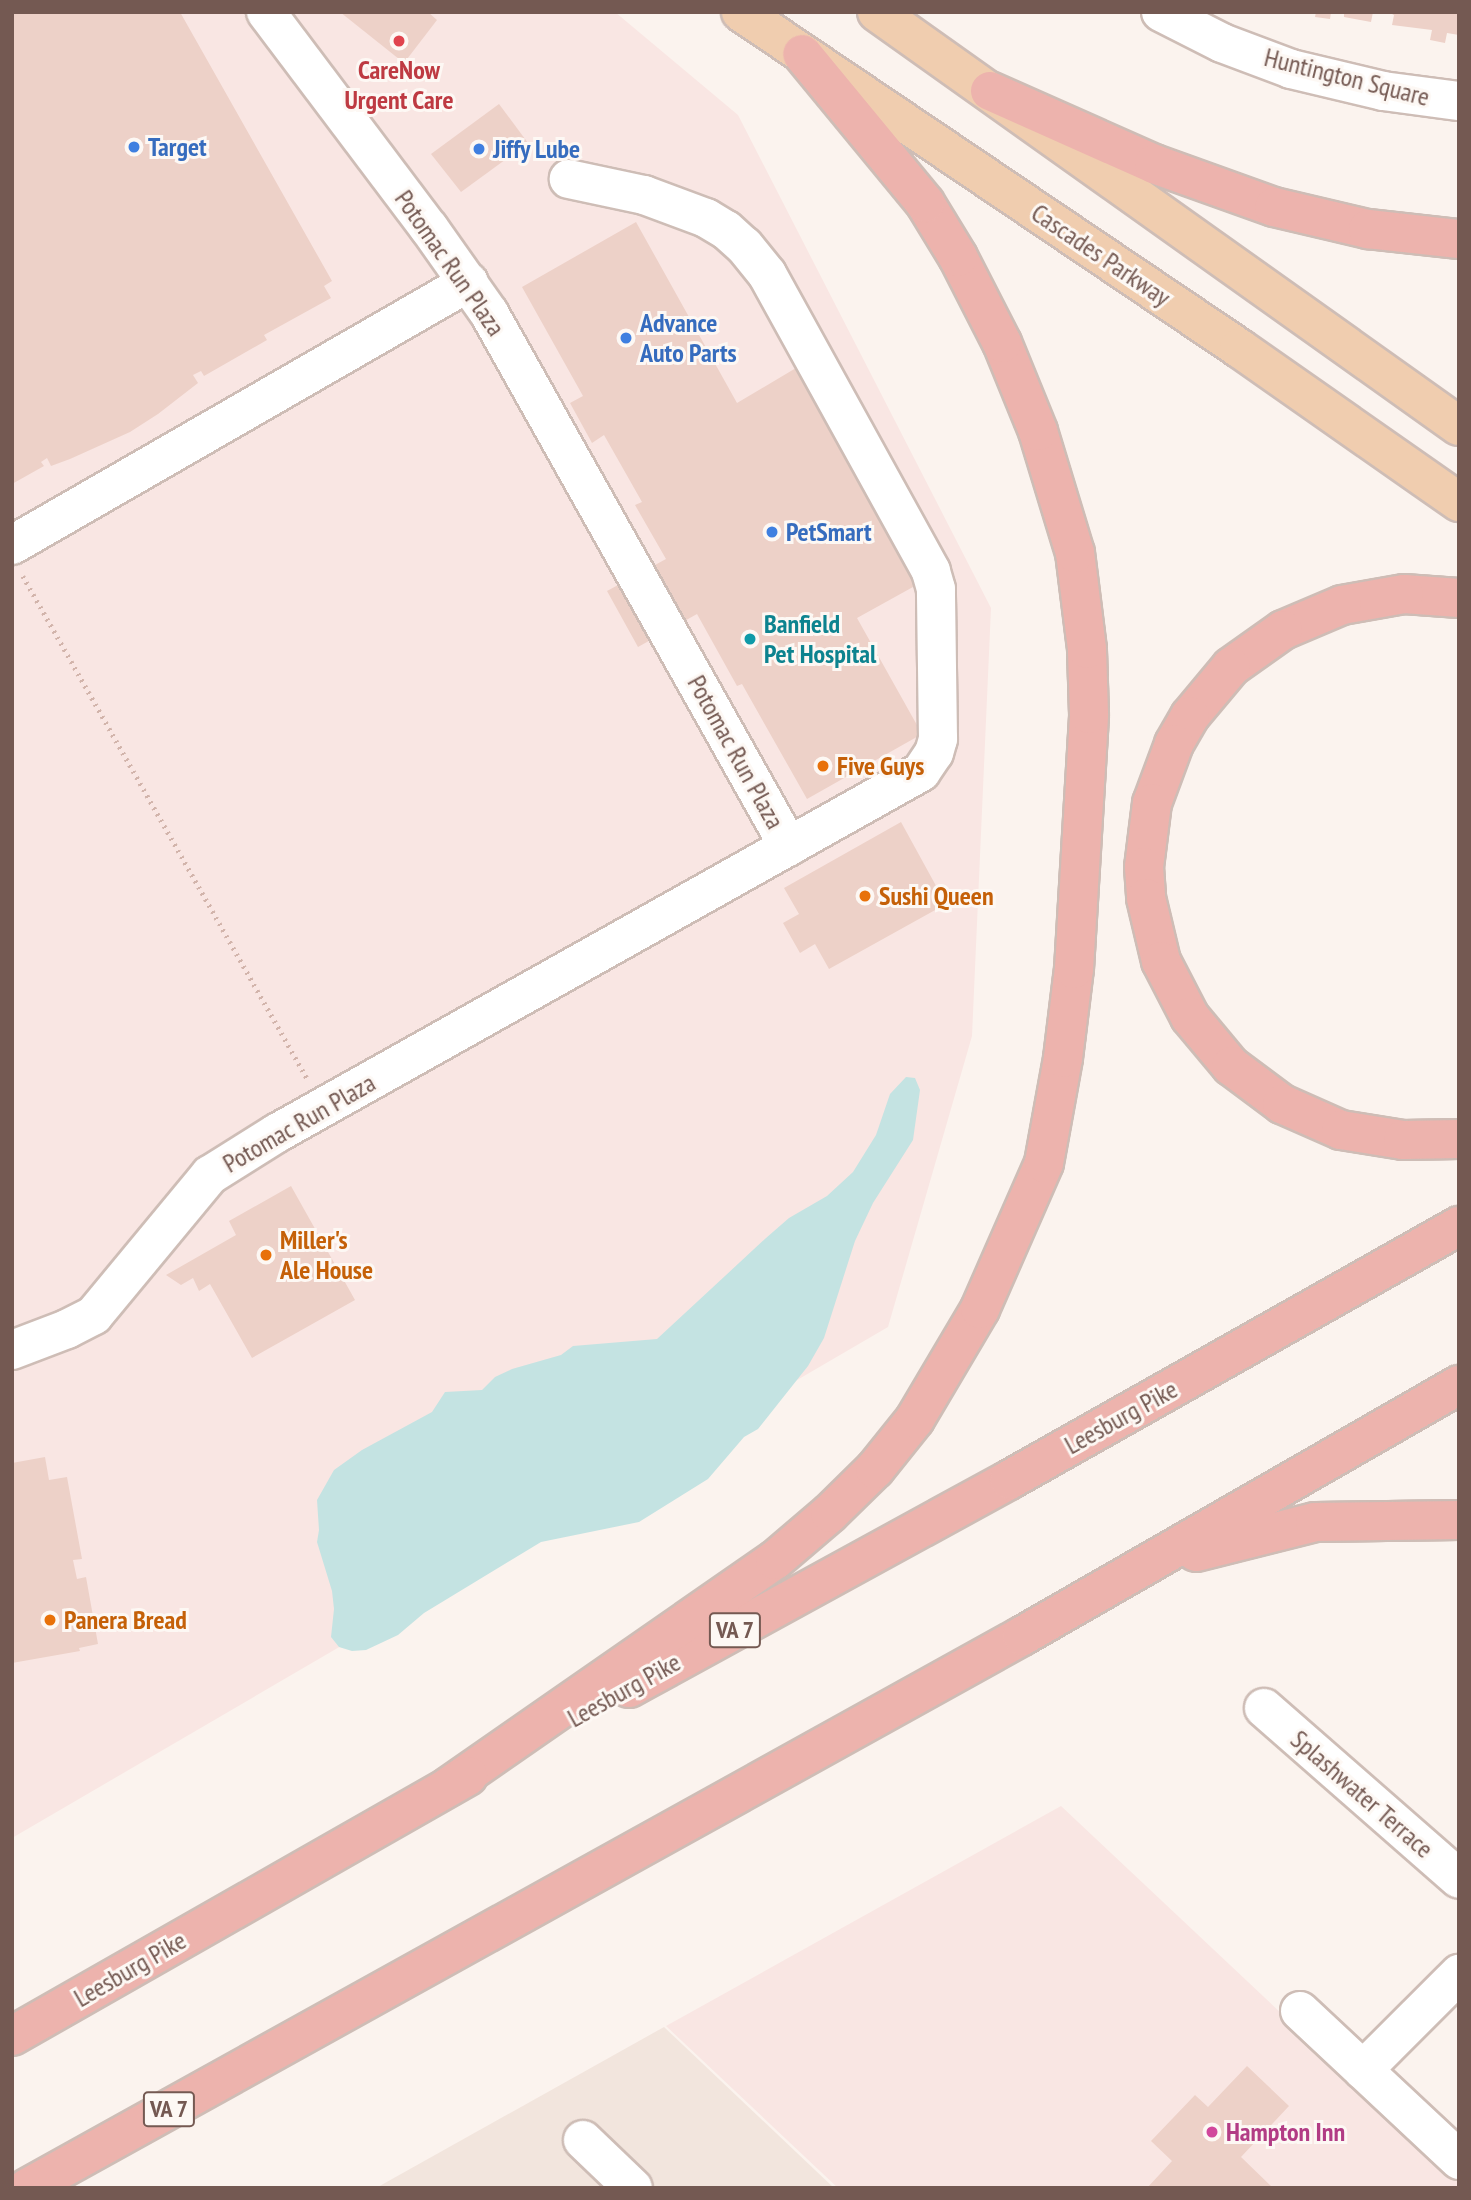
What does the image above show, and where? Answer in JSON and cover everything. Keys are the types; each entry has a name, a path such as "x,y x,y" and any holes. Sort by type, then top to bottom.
{"highway":[{"path":"448,1787 775,1560 830,1513 875,1469 915,1419 980,1309 1044,1163 1063,1058 1074,969 1089,714 1087,649 1075,553 1038,431 1002,343 958,257 925,203 802,54"},
{"path":"990,91 1154,164 1262,203 1368,229 1459,239"},
{"path":"1459,598 1404,594 1342,605 1283,629 1231,667 1190,716 1161,773 1146,835 1144,867 1152,930 1173,990 1209,1043 1231,1066 1282,1104 1341,1130 1403,1140 1459,1139"},
{"name":"Leesburg Pike","path":"12,2036 448,1787 1009,1480 1459,1226"},
{"name":"VA 7","path":"27,2188 1022,1636 1459,1385"},
{"path":"1022,1636 1135,1572 1226,1543 1315,1522 1459,1520"}],"main road":[{"name":"Cascades Parkway","path":"741,12 1239,348 1459,502"},
{"path":"877,12 1459,426"}],"street":[{"name":"Potomac Run Plaza","path":"12,1350 67,1329 94,1315 210,1174 323,1107 789,848 469,282 266,12"},
{"name":"Huntington Square","path":"1161,12 1222,43 1292,69 1383,92 1459,101"},
{"path":"569,179 644,195 683,208 726,229 744,246 767,274 790,313 931,571 936,589 938,739 929,764 921,772 789,848"},
{"path":"16,557 469,282"},
{"name":"Splashwater Terrace","path":"1264,1708 1459,1879"},
{"path":"1363,2070 1451,1998"},
{"path":"1300,2011 1459,2160"},
{"path":"583,2140 633,2188"}],"path":[{"path":"16,557 323,1107"}],"shaded area":[{"path":"12,12 615,12 738,115 991,608 972,1036 888,1327 12,1838"},
{"path":"1061,1806 1459,2180 1459,2188 838,2188 666,2026"},
{"path":"664,2027 834,2188 376,2188"}],"water":[{"path":"906,1077 915,1078 920,1090 913,1140 873,1203 855,1241 824,1338 808,1366 758,1429 744,1437 708,1479 639,1522 541,1542 424,1613 398,1635 366,1650 352,1651 339,1647 331,1637 334,1609 332,1591 317,1542 317,1500 334,1470 362,1450 432,1412 445,1392 482,1390 495,1377 512,1369 561,1355 573,1346 657,1339 789,1218 827,1196 853,1172 876,1135 890,1094"}],"building":[{"name":"Target","path":"12,12 180,12 332,281 324,286 331,298 264,335 267,340 204,376 201,371 193,375 198,383 130,432 51,466 47,458 41,462 44,466 12,484"},
{"name":"CareNow Urgent Care","path":"340,12 428,12 437,20 404,63"},
{"path":"1316,12 1331,12 1330,19 1315,17"},
{"path":"1344,12 1373,12 1371,22 1344,17"},
{"path":"1388,12 1459,12 1459,35 1447,33 1445,43 1430,40 1432,30 1392,25 1394,15"},
{"name":"Jiffy Lube","path":"499,104 528,143 461,192 431,154"},
{"path":"636,222 737,403 801,365 922,582 857,618 922,734 807,799 742,684 737,686 697,614 638,647 607,591 666,559 635,505 642,502 604,435 592,443 570,403 583,396 522,287"},
{"name":"Sushi Queen","path":"901,822 946,904 829,969 815,944 800,953 783,923 799,914 784,888"},
{"name":"Miller's Ale House","path":"291,1186 355,1300 252,1358 210,1284 199,1291 193,1278 181,1285 166,1275 236,1235 229,1221"},
{"path":"45,1457 49,1480 67,1477 82,1559 73,1560 77,1579 86,1577 98,1644 79,1648 80,1651 12,1663 12,1463"},
{"name":"Hampton Inn","path":"1247,2066 1289,2106 1241,2157 1273,2188 1147,2188 1172,2161 1151,2141 1195,2095 1208,2107"}],"place":[{"name":"CareNow Urgent Care","path":"399,41"},
{"name":"Target","path":"134,147"},
{"name":"Jiffy Lube","path":"479,149"},
{"name":"Advance Auto Parts","path":"626,338"},
{"name":"PetSmart","path":"772,532"},
{"name":"Banfield Pet Hospital","path":"750,639"},
{"name":"Five Guys","path":"823,766"},
{"name":"Sushi Queen","path":"865,896"},
{"name":"Miller's Ale House","path":"266,1255"},
{"name":"Panera Bread","path":"50,1620"},
{"name":"Hampton Inn","path":"1212,2132"}]}
